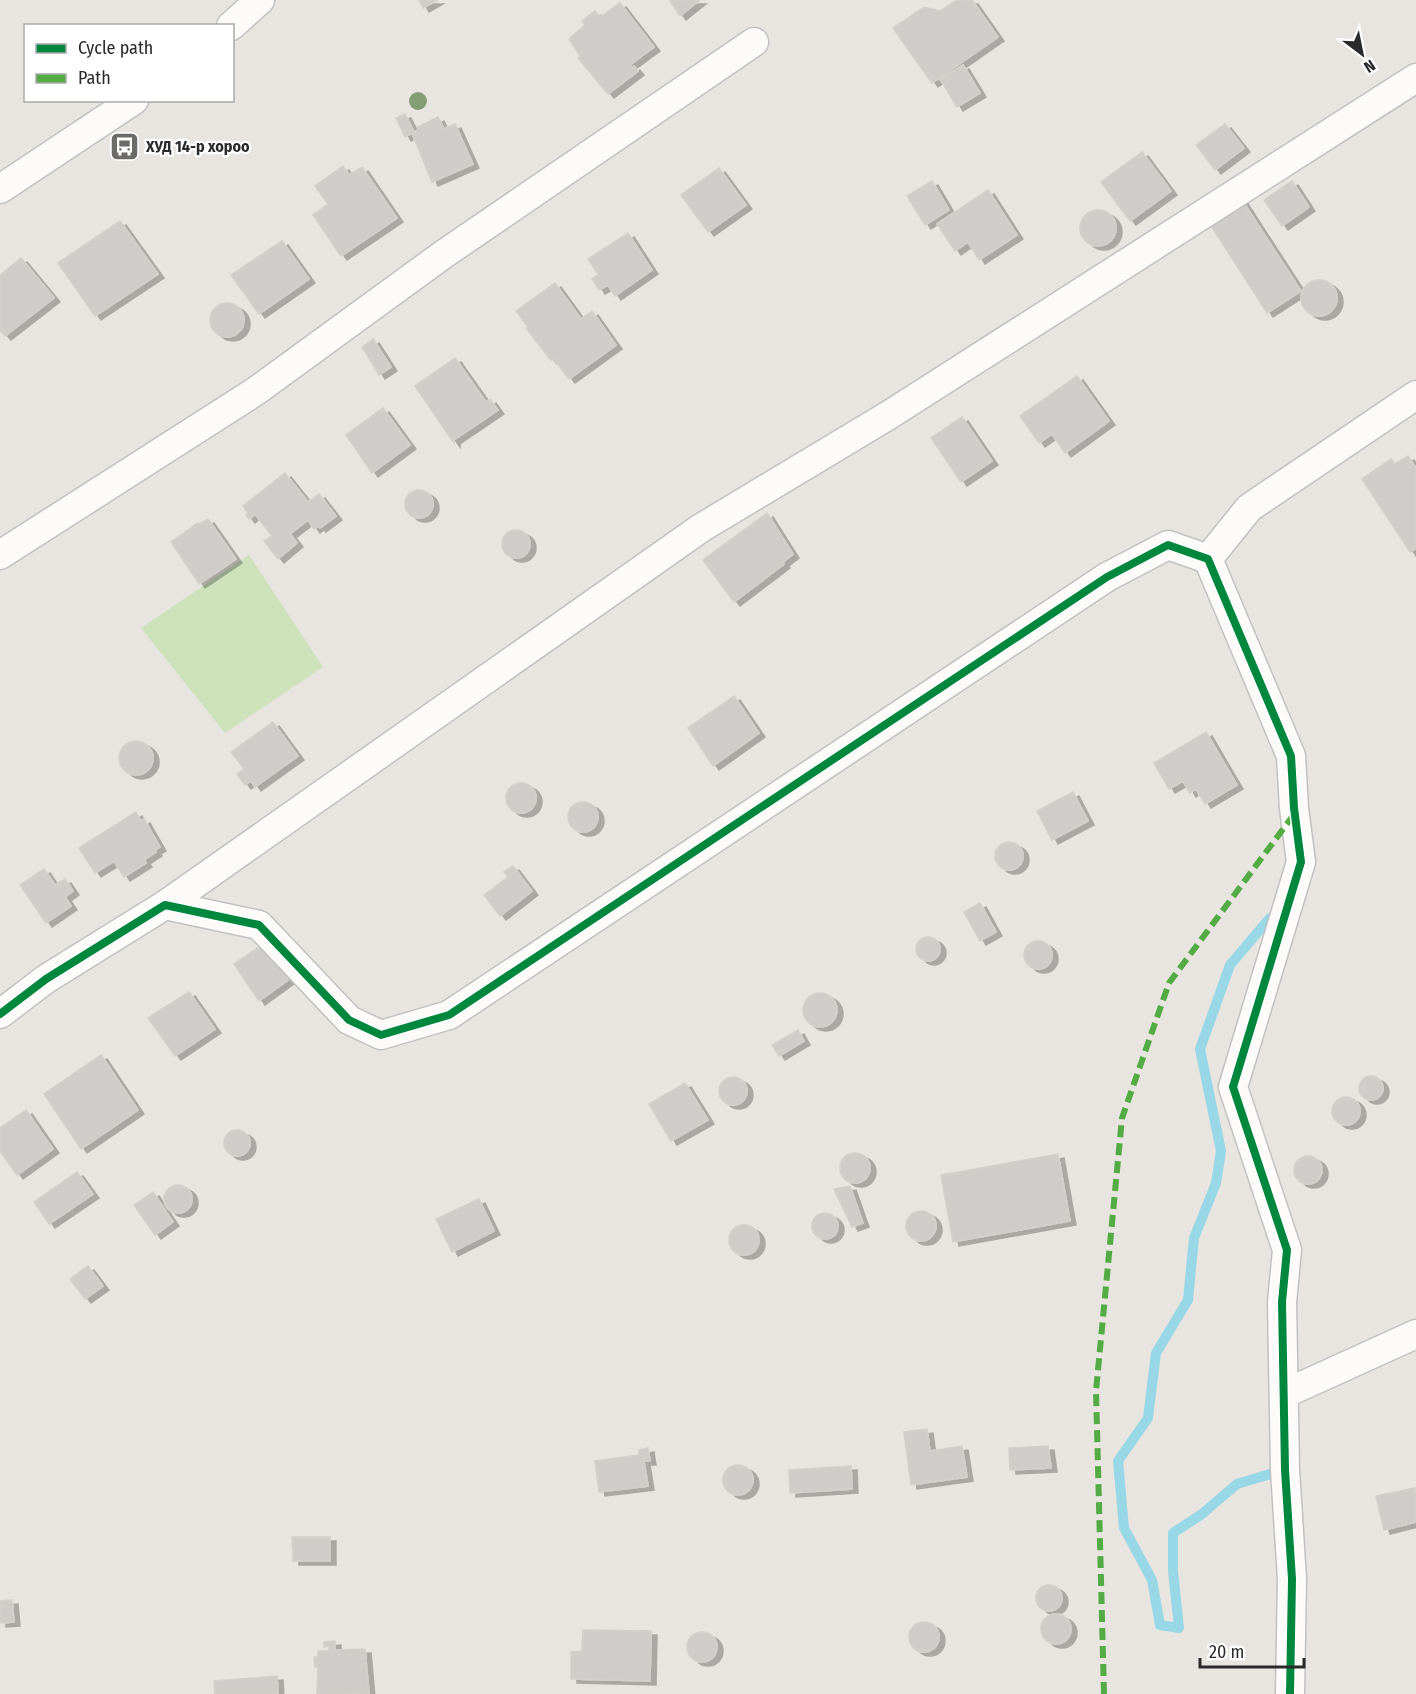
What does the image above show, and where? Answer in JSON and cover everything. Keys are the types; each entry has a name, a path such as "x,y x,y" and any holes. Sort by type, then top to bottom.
{"street":[{"path":"233,24 260,0"},
{"path":"0,555 256,391 453,247 754,42"},
{"path":"0,1014 46,979 165,905 701,528 889,415 1416,78"},
{"path":"4,178 131,102"},
{"path":"1208,559 1249,508 1416,395"},
{"path":"165,905 259,925 349,1020 381,1035 449,1015 1107,577 1168,545 1208,559 1291,756 1294,808 1301,862 1233,1087 1287,1250 1282,1302 1285,1470 1292,1579 1290,1694"},
{"path":"1284,1394 1416,1334"}],"green space":[{"path":"249,555 323,667 225,733 141,628"}],"building":[{"path":"419,0 437,0 423,8"},
{"path":"671,0 700,0 680,16"},
{"path":"957,0 972,0 998,37 932,83 893,28 924,7 940,11"},
{"path":"620,3 654,47 630,65 638,71 608,94 578,58 580,56 569,39 585,25 582,21 595,11 600,17"},
{"path":"963,65 980,93 957,107 940,79"},
{"path":"405,114 414,132 418,130 418,127 438,117 444,129 455,124 473,164 432,182 412,133 405,137 396,118"},
{"path":"1225,124 1244,148 1215,170 1196,145"},
{"path":"1142,152 1171,191 1130,221 1101,182"},
{"path":"343,166 349,175 362,167 397,218 341,256 313,215 328,204 315,186"},
{"path":"719,168 746,205 708,232 681,195"},
{"path":"932,181 949,210 925,225 907,196"},
{"path":"1292,181 1309,207 1282,226 1264,200"},
{"path":"988,190 1017,235 979,260 968,242 955,251 937,224"},
{"path":"1242,200 1301,291 1267,313 1208,221"},
{"path":"1098,210 1111,215 1116,228 1111,241 1098,246 1085,241 1080,228 1085,215"},
{"path":"120,221 158,274 95,316 58,263"},
{"path":"628,233 652,270 615,296 608,285 599,290 592,279 598,274 588,259"},
{"path":"282,241 309,279 259,314 231,275"},
{"path":"21,258 54,298 5,336 0,330 0,275"},
{"path":"1319,280 1332,285 1337,298 1332,311 1319,316 1306,311 1301,298 1306,285"},
{"path":"555,283 581,319 592,311 616,345 569,379 532,336 516,311"},
{"path":"227,303 239,308 244,320 239,332 227,337 215,332 210,320 215,308"},
{"path":"373,339 391,367 379,375 362,347"},
{"path":"455,358 486,402 490,399 498,410 454,440 454,443 415,386"},
{"path":"1077,376 1109,421 1065,453 1052,434 1039,443 1020,416"},
{"path":"383,408 410,445 372,473 346,435"},
{"path":"962,417 992,461 961,482 931,438"},
{"path":"1408,456 1416,468 1416,548 1410,552 1362,479 1391,459 1395,464"},
{"path":"285,473 308,502 319,494 336,516 320,528 318,526 314,529 308,520 290,534 297,543 278,559 264,541 272,536 255,514 249,519 243,506"},
{"path":"419,490 429,494 433,504 429,514 419,518 409,514 405,504 409,494"},
{"path":"767,513 793,554 783,562 784,564 734,602 703,560"},
{"path":"208,519 236,559 199,584 171,542 198,523"},
{"path":"516,530 526,534 530,544 526,554 516,558 506,554 502,544 506,534"},
{"path":"734,696 759,733 713,766 688,728"},
{"path":"273,722 298,756 255,787 251,781 245,785 237,774 244,769 231,752"},
{"path":"1206,732 1237,785 1205,804 1196,789 1190,793 1183,781 1169,789 1154,763"},
{"path":"136,741 148,746 153,758 148,770 136,775 124,770 119,758 124,746"},
{"path":"521,783 532,787 536,798 532,809 521,813 510,809 506,798 510,787"},
{"path":"1073,792 1088,821 1052,840 1037,811"},
{"path":"583,802 594,806 598,817 594,828 583,832 572,828 568,817 572,806"},
{"path":"136,812 141,821 144,819 160,847 144,860 146,863 124,877 114,861 95,873 79,848"},
{"path":"1009,842 1019,846 1023,856 1019,866 1009,870 999,866 995,856 999,846"},
{"path":"513,866 532,891 500,916 484,895 508,877 504,872"},
{"path":"44,869 55,885 65,879 73,891 65,897 71,906 46,923 20,885"},
{"path":"980,903 996,932 980,941 964,912"},
{"path":"928,937 937,940 940,949 937,958 928,961 919,958 916,949 919,940"},
{"path":"269,940 292,977 259,1001 234,964"},
{"path":"1038,941 1048,945 1052,955 1048,965 1038,969 1028,965 1024,955 1028,945"},
{"path":"189,992 215,1029 175,1056 148,1018"},
{"path":"820,993 832,998 837,1010 832,1022 820,1027 808,1022 803,1010 808,998"},
{"path":"798,1030 804,1041 779,1056 772,1045"},
{"path":"101,1055 138,1110 81,1149 44,1094"},
{"path":"1371,1076 1379,1080 1383,1088 1379,1096 1371,1100 1363,1096 1359,1088 1363,1080"},
{"path":"733,1077 743,1081 747,1091 743,1101 733,1105 723,1101 719,1091 723,1081"},
{"path":"685,1083 708,1120 671,1141 649,1104"},
{"path":"1346,1097 1356,1101 1360,1111 1356,1121 1346,1125 1336,1121 1332,1111 1336,1101"},
{"path":"26,1110 53,1149 17,1175 0,1151 0,1128"},
{"path":"237,1130 246,1134 250,1143 246,1152 237,1156 228,1152 224,1143 228,1134"},
{"path":"855,1153 866,1157 870,1168 866,1179 855,1183 844,1179 840,1168 844,1157"},
{"path":"1058,1154 1070,1221 953,1242 941,1175"},
{"path":"1308,1156 1318,1160 1322,1170 1318,1180 1308,1184 1298,1180 1294,1170 1298,1160"},
{"path":"77,1172 93,1194 49,1224 34,1202"},
{"path":"178,1185 188,1189 192,1199 188,1209 178,1213 168,1209 164,1199 168,1189"},
{"path":"850,1186 863,1223 852,1227 834,1189"},
{"path":"153,1192 173,1222 155,1235 134,1205"},
{"path":"479,1199 494,1231 452,1252 436,1219"},
{"path":"921,1211 932,1215 936,1226 932,1237 921,1241 910,1237 906,1226 910,1215"},
{"path":"825,1213 834,1217 838,1226 834,1235 825,1239 816,1235 812,1226 816,1217"},
{"path":"744,1225 755,1229 759,1240 755,1251 744,1255 733,1251 729,1240 733,1229"},
{"path":"88,1266 103,1286 85,1299 70,1279"},
{"path":"927,1429 930,1451 962,1446 967,1477 911,1485 904,1432"},
{"path":"1048,1446 1051,1468 1010,1470 1009,1448"},
{"path":"648,1448 650,1461 644,1461 648,1486 599,1492 595,1461 639,1455 639,1450"},
{"path":"738,1465 749,1469 753,1480 749,1491 738,1495 727,1491 723,1480 727,1469"},
{"path":"851,1466 852,1489 790,1493 789,1470"},
{"path":"1415,1488 1416,1522 1384,1530 1376,1496"},
{"path":"292,1537 330,1537 330,1561 293,1561"},
{"path":"1049,1585 1058,1589 1062,1598 1058,1607 1049,1611 1040,1607 1036,1598 1040,1589"},
{"path":"12,1600 14,1622 0,1623 0,1601"},
{"path":"1056,1614 1067,1618 1071,1629 1067,1640 1056,1644 1045,1640 1041,1629 1045,1618"},
{"path":"924,1622 935,1626 939,1637 935,1648 924,1652 913,1648 909,1637 913,1626"},
{"path":"583,1630 651,1631 650,1681 571,1679 571,1652 582,1651"},
{"path":"702,1632 713,1636 717,1647 713,1658 702,1662 691,1658 687,1647 691,1636"},
{"path":"335,1641 335,1650 365,1649 369,1693 317,1694 318,1667 315,1667 314,1657 318,1657 318,1651 329,1651 329,1646 324,1647 324,1642"},
{"path":"277,1676 278,1694 215,1694 214,1681"}],"waterway":[{"path":"1270,918 1230,965 1200,1049 1221,1151 1216,1183 1194,1238 1188,1300 1156,1353 1148,1418 1118,1461 1124,1528 1152,1580 1160,1625 1179,1628 1173,1571 1173,1533 1202,1514 1237,1484 1284,1470"}],"marked path":[{"path":"1104,1694 1096,1391 1122,1118 1169,983 1295,813"}],"cycle path":[{"path":"0,1014 46,979 165,905 259,925 349,1020 381,1035 449,1015 1107,577 1168,545 1208,559 1291,756 1294,808 1301,862 1233,1087 1287,1250 1282,1302 1285,1470 1292,1579 1290,1694"}],"place":[{"name":"ХУД 14-р хороо","path":"125,146"}]}
